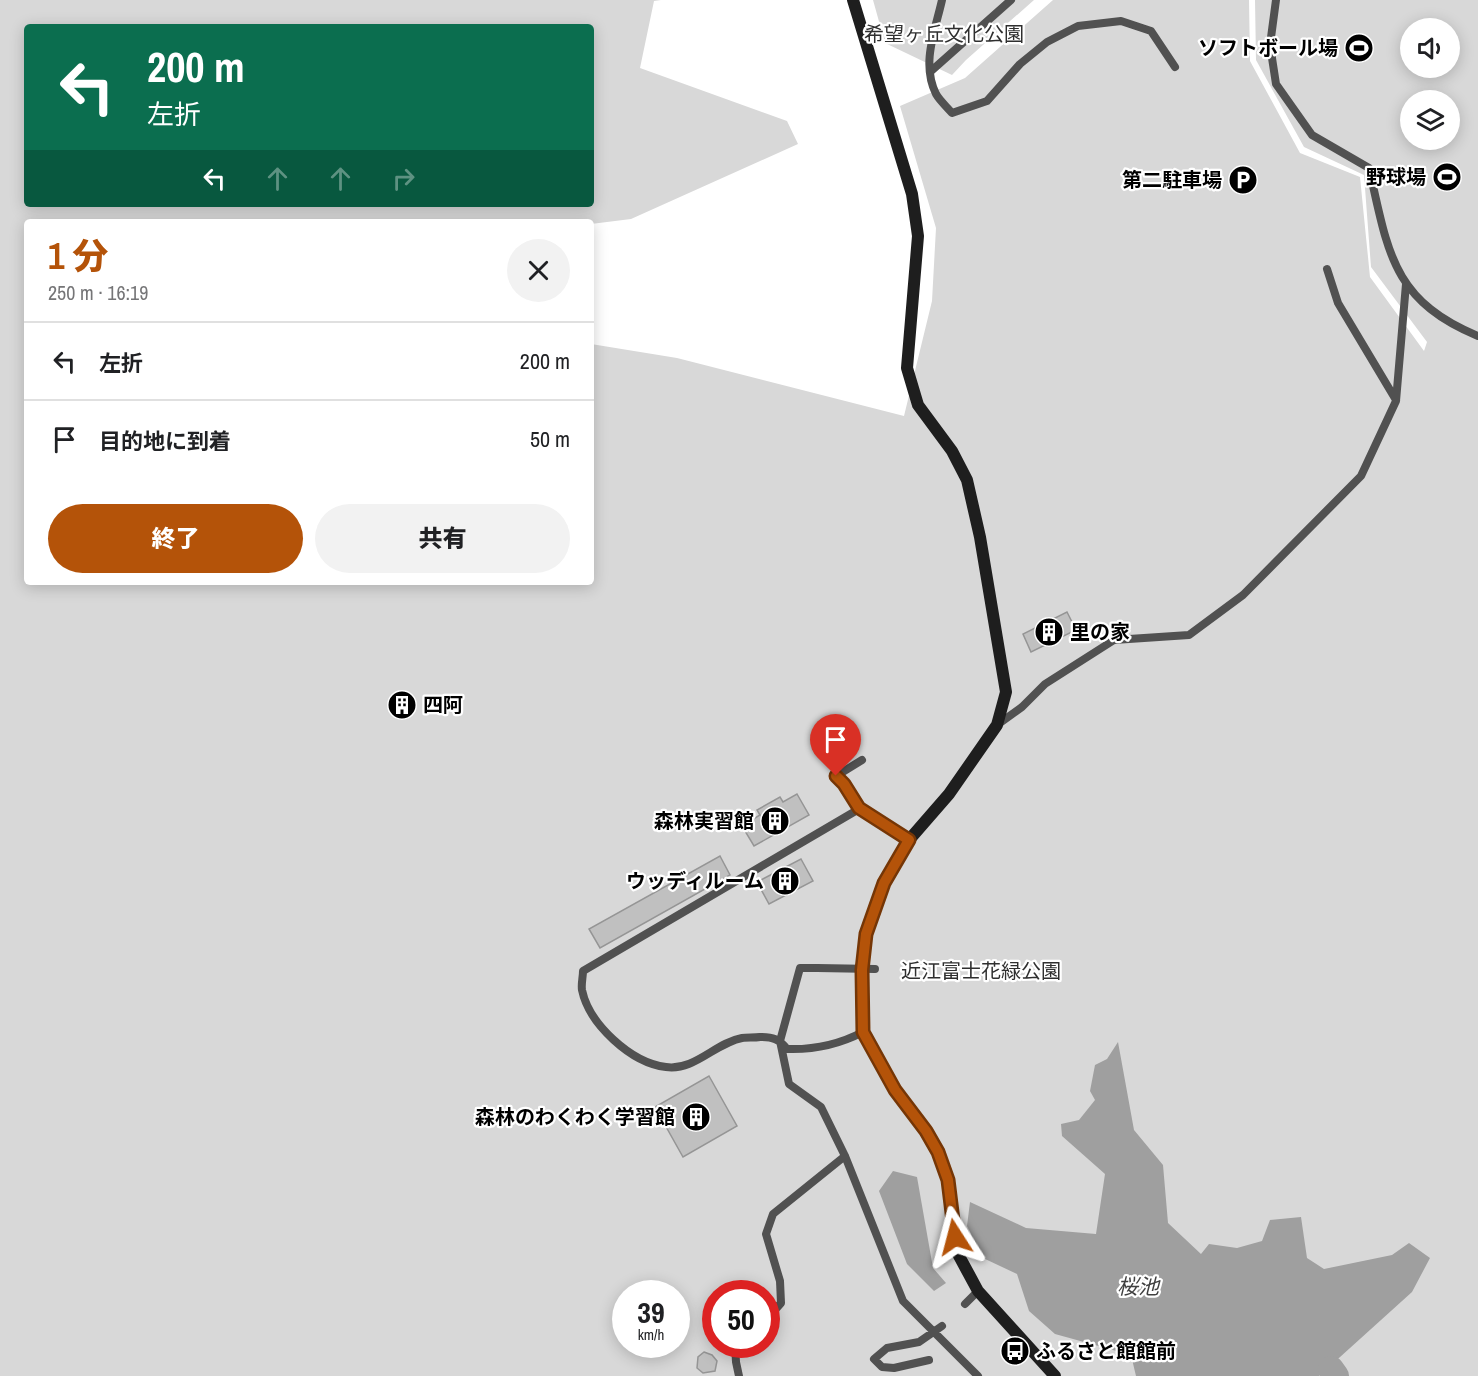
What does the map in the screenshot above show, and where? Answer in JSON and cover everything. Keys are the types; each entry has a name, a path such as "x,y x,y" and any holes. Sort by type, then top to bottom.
{"main road":[{"path":"853,0 912,194 918,236 907,368 918,405 952,451 967,480 1002,657 1006,692 997,725 949,794 909,840 884,883 866,934 862,970 863,1032 895,1090 926,1131 938,1152 948,1180 958,1254 978,1291 1055,1376"}],"lane":[{"path":"942,0 930,48 930,72 937,95 952,113 987,101 1020,64 1047,42 1078,26 1121,21 1151,31 1175,67"},
{"path":"930,72 1011,0"},
{"path":"1276,0 1270,45 1276,84 1312,135 1369,168 1383,232 1396,268 1406,284 1438,316 1478,336"},
{"path":"1327,269 1338,303 1396,400"},
{"path":"997,725 1022,708 1045,684 1114,640 1189,635 1243,595 1361,476 1396,400 1406,284"},
{"path":"862,760 836,776 844,784 859,808 909,840"},
{"path":"859,808 583,971 582,989 594,1018 605,1032 633,1054 666,1067 688,1065 741,1038 773,1037 787,1049 821,1048 863,1032"},
{"path":"875,969 800,968 780,1041 789,1084 821,1107 845,1156 903,1301 938,1328 978,1376"},
{"path":"780,1280 766,1234 773,1214 845,1156"},
{"path":"780,1281 780,1304"},
{"path":"965,1304 978,1291"},
{"path":"929,1360 894,1368 882,1367 874,1359 887,1348 919,1342 938,1328"},
{"path":"736,1358 740,1376"}],"green space":[{"name":"近江富士花緑公園","path":"0,0 661,0 654,1 640,68 787,121 798,144 631,219 594,224 594,219 24,219 24,585 594,585 594,344 677,358 904,416 932,301 936,228 900,106 965,78 1053,0 1249,0 1250,61 1300,153 1360,177 1370,277 1424,351 1427,342 1371,267 1364,175 1304,147 1256,60 1255,0 1478,0 1478,1376 0,1376"},
{"name":"希望ヶ丘文化公園","path":"873,0 1034,0 952,75 885,43"}],"water":[{"name":"桜池","path":"1118,1042 1134,1130 1163,1165 1168,1223 1201,1254 1209,1244 1237,1248 1262,1241 1270,1220 1301,1217 1307,1258 1324,1269 1392,1255 1409,1243 1430,1258 1412,1292 1319,1376 1136,1376 1131,1355 1055,1334 1029,1311 1017,1274 983,1258 967,1226 970,1202 1026,1228 1096,1234 1105,1174 1062,1136 1061,1124 1079,1120 1095,1100 1090,1091 1095,1065 1107,1059"},
{"path":"893,1171 917,1177 933,1268 946,1283 934,1291 907,1264 879,1191"}],"building":[{"name":"里の家","path":"1067,612 1076,630 1031,652 1023,634"},
{"name":"森林実習館","path":"797,794 809,815 754,846 742,826 760,815 757,810 780,797 783,802"},
{"path":"720,856 730,875 600,948 589,929"},
{"name":"ウッディルーム","path":"801,859 813,881 769,904 757,882"},
{"name":"森林のわくわく学習館","path":"709,1076 737,1126 683,1157 655,1107"},
{"path":"702,1354 702,1358 714,1358 717,1361 715,1371 703,1373 697,1368 698,1357"}],"waterway":[{"path":"1331,1369 1336,1376"}],"place":[{"name":"ソフトボール場","path":"1359,48"},
{"name":"野球場","path":"1447,177"},
{"name":"第二駐車場","path":"1243,180"},
{"name":"里の家","path":"1049,632"},
{"name":"四阿","path":"402,705"},
{"name":"森林実習館","path":"775,821"},
{"name":"ウッディルーム","path":"785,881"},
{"name":"森林のわくわく学習館","path":"696,1117"},
{"name":"ふるさと館館前","path":"1015,1351"}],"route":[{"path":"836,776 844,784 859,808 909,840 884,883 866,934 862,970 863,1032 895,1090 926,1131 938,1152 948,1180 955,1237"}]}
